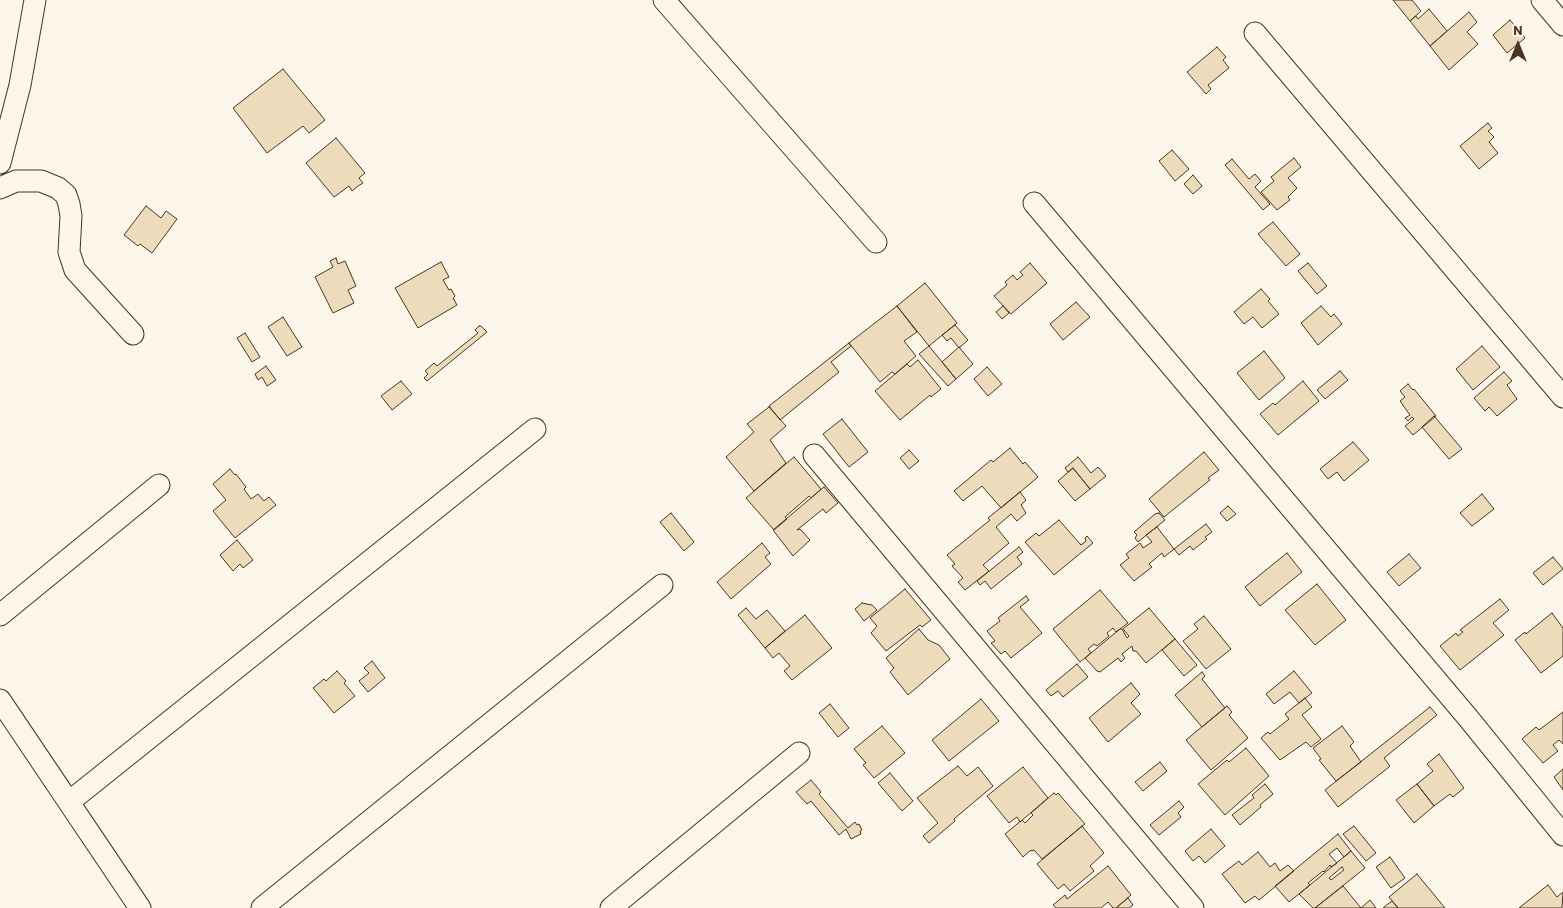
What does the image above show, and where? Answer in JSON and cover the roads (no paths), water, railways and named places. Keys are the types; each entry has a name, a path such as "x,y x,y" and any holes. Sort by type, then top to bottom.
{"street":[{"path":"664,0 876,242"},
{"path":"1542,0 1563,25"},
{"path":"0,164 20,85 29,2"},
{"path":"1255,33 1563,397"},
{"path":"0,188 16,181 41,181 58,188 66,195 71,216 69,252 75,270 134,334"},
{"path":"1034,203 1563,835"},
{"path":"69,802 535,429"},
{"path":"814,454 1192,908"},
{"path":"0,615 159,485"},
{"path":"262,908 662,585"},
{"path":"0,700 140,908"},
{"path":"611,908 799,753"}]}
